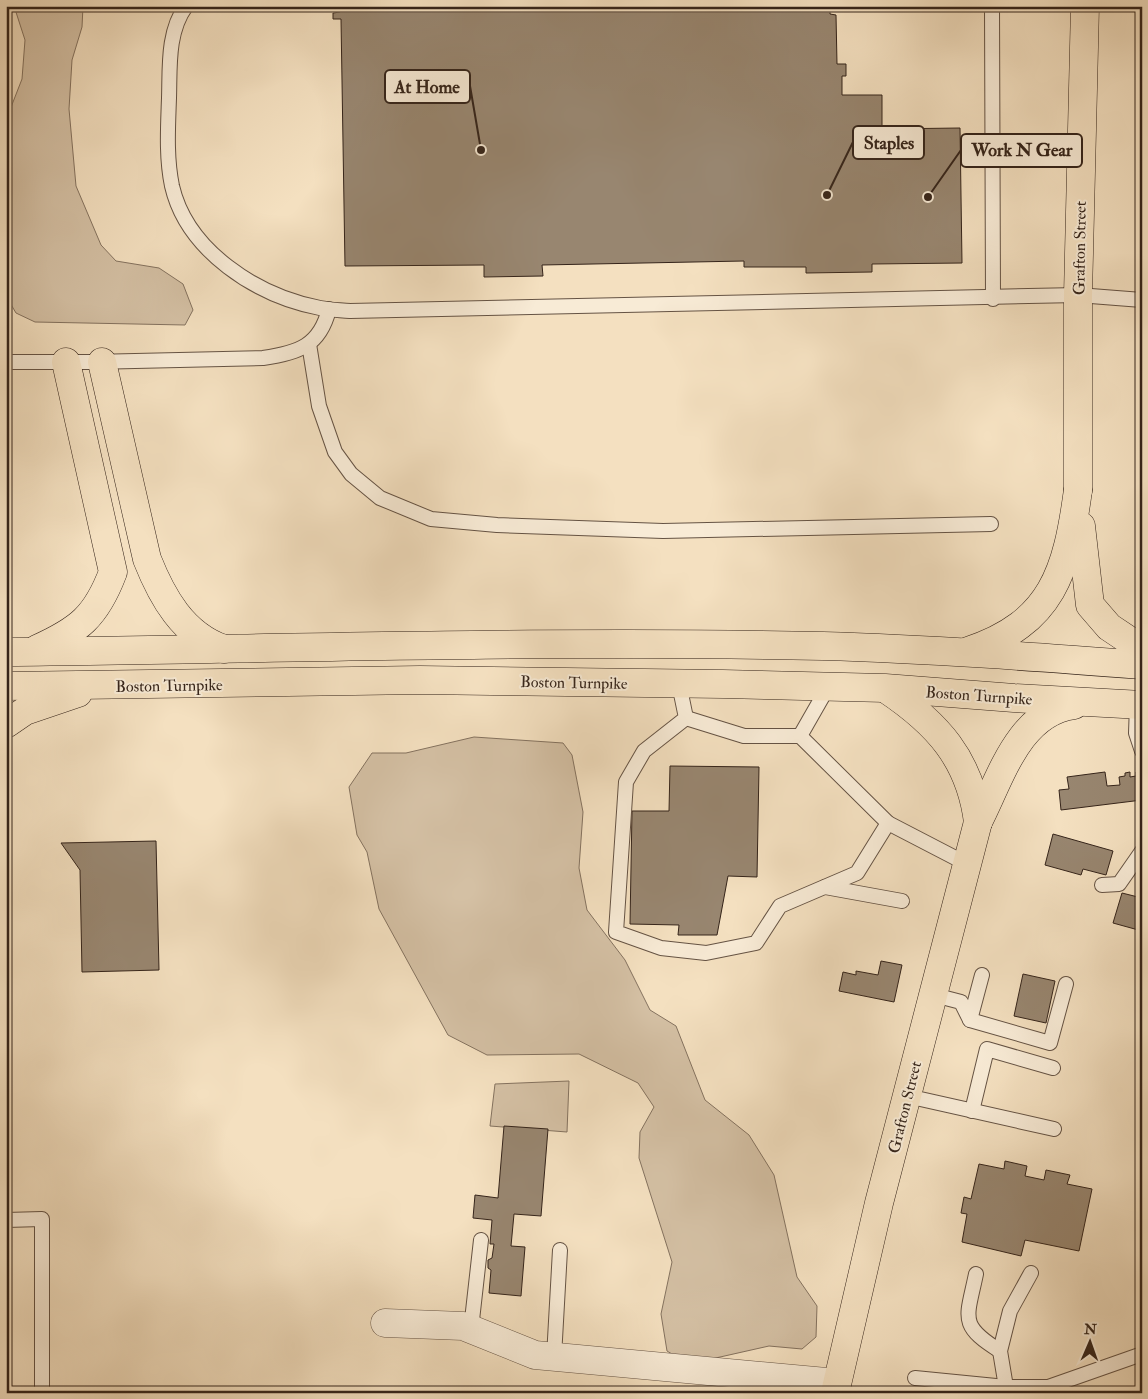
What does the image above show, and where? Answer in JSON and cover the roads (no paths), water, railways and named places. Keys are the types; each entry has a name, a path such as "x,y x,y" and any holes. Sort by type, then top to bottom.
{"main road":[{"name":"Grafton Street","path":"1078,490 1078,295 1085,6"},
{"path":"18,652 63,637 88,619 104,596 113,572 66,362"},
{"path":"102,362 147,559 153,576 183,622 207,641 226,649"},
{"path":"1078,490 1090,605 1102,621 1132,644 1142,649"},
{"path":"959,654 1006,634 1041,607 1063,569 1073,530 1078,490"},
{"path":"18,652 568,644 712,644 827,646 1142,665"},
{"name":"Boston Turnpike","path":"6,686 363,681 679,684 885,688 1140,705"},
{"path":"6,724 25,711 97,686"},
{"path":"885,688 914,708 950,745 964,768 975,798 978,822"},
{"path":"978,822 1002,770 1032,725 1066,706 1093,702"},
{"name":"Grafton Street","path":"836,1388 907,1096 969,864 978,822"}],"street":[{"path":"386,1323 463,1326 535,1355 836,1388"}],"lane":[{"path":"186,6 178,20 172,47 168,114 170,173 177,201 201,242 228,267 243,277 291,299 329,309 386,310 993,299 1078,295 1142,300"},
{"path":"992,6 993,299"},
{"path":"6,362 263,358 290,354 309,344 323,328 329,309"},
{"path":"309,344 319,406 335,452 351,474 380,498 431,519 497,525 663,531 990,524"},
{"path":"679,684 686,718"},
{"path":"800,736 828,687"},
{"path":"1140,705 1136,733 1142,751"},
{"path":"686,718 744,736 800,736 888,823 969,864"},
{"path":"686,718 644,751 626,782 616,932 661,948 706,953 756,943 780,906 857,873 888,823"},
{"path":"1102,885 1119,884 1142,851"},
{"path":"824,887 902,901"},
{"path":"970,1020 982,975"},
{"path":"934,995 961,1002 970,1020 1050,1043 1066,984"},
{"path":"972,1111 987,1049 1054,1068"},
{"path":"907,1096 1054,1129"},
{"path":"6,1220 42,1219 42,1393"},
{"path":"471,1329 480,1240"},
{"path":"554,1357 560,1250"},
{"path":"976,1274 967,1318 977,1337 1000,1351"},
{"path":"1006,1387 1000,1351 1010,1311 1031,1274"},
{"path":"915,1378 1006,1387 1048,1387 1142,1354"}],"place":[{"name":"At Home","path":"481,150"},
{"name":"Staples","path":"827,195"},
{"name":"Work N Gear","path":"928,197"}]}
